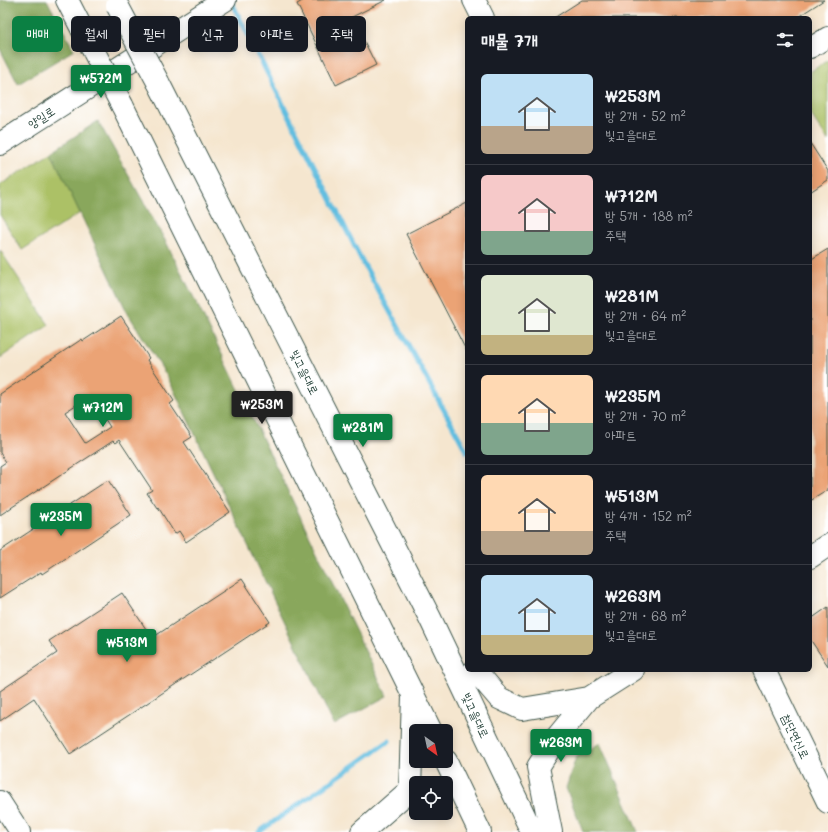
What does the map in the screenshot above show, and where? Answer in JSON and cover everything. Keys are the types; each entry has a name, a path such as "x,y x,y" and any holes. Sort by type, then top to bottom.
{"main road":[{"path":"67,0 122,105 428,724"},
{"name":"양일로","path":"0,144 225,0"},
{"path":"474,0 482,16"},
{"name":"빛고을대로","path":"116,2 430,618 532,832"},
{"path":"812,556 828,545"},
{"path":"430,618 465,659"},
{"path":"477,672 499,698 522,709 589,698"},
{"path":"550,832 538,768 557,737 589,698 630,672"},
{"name":"첨단연신로","path":"765,672 828,802"},
{"path":"362,832 410,790 413,692"},
{"path":"449,768 480,832"}],"street":[{"path":"812,47 828,37"},
{"path":"0,801 20,832"}],"green space":[{"path":"0,0 47,0 56,16 12,16 12,52 63,52 63,30 71,44 71,52 18,84 0,49"},
{"path":"828,60 828,141 812,116 812,71"},
{"path":"98,121 166,242 387,696 334,725 168,378 127,312 51,152"},
{"path":"51,152 80,213 22,250 0,215 0,185"},
{"path":"0,250 49,325 0,358"},
{"path":"600,743 638,832 583,832 566,788 576,757"}],"building":[{"path":"304,0 386,0 354,16 316,16 316,43 308,27 308,16 303,16 297,4"},
{"path":"582,0 824,0 799,16 557,16"},
{"path":"366,45 376,65 336,85 320,52 366,52"},
{"path":"812,146 828,171 828,180 812,191"},
{"path":"465,204 465,348 406,234"},
{"path":"828,249 828,490 812,500 812,259"},
{"path":"121,316 149,358 147,360 174,401 170,404 192,437 184,442 230,512 186,542 179,531 175,534 147,493 152,490 119,440 115,443 113,441 0,515 0,466 6,462 0,453 0,394 82,339 83,341","holes":["90,396 110,427 85,443 65,412"]},
{"path":"108,480 131,515 42,574 41,572 0,598 0,551"},
{"path":"242,579 270,622 70,754 34,698 0,721 0,691 57,653 49,641 122,593 152,638"},
{"path":"828,607 828,666 812,642 812,618"}],"waterway":[{"path":"231,1 361,259 465,448"},
{"path":"259,832 389,741"}]}
